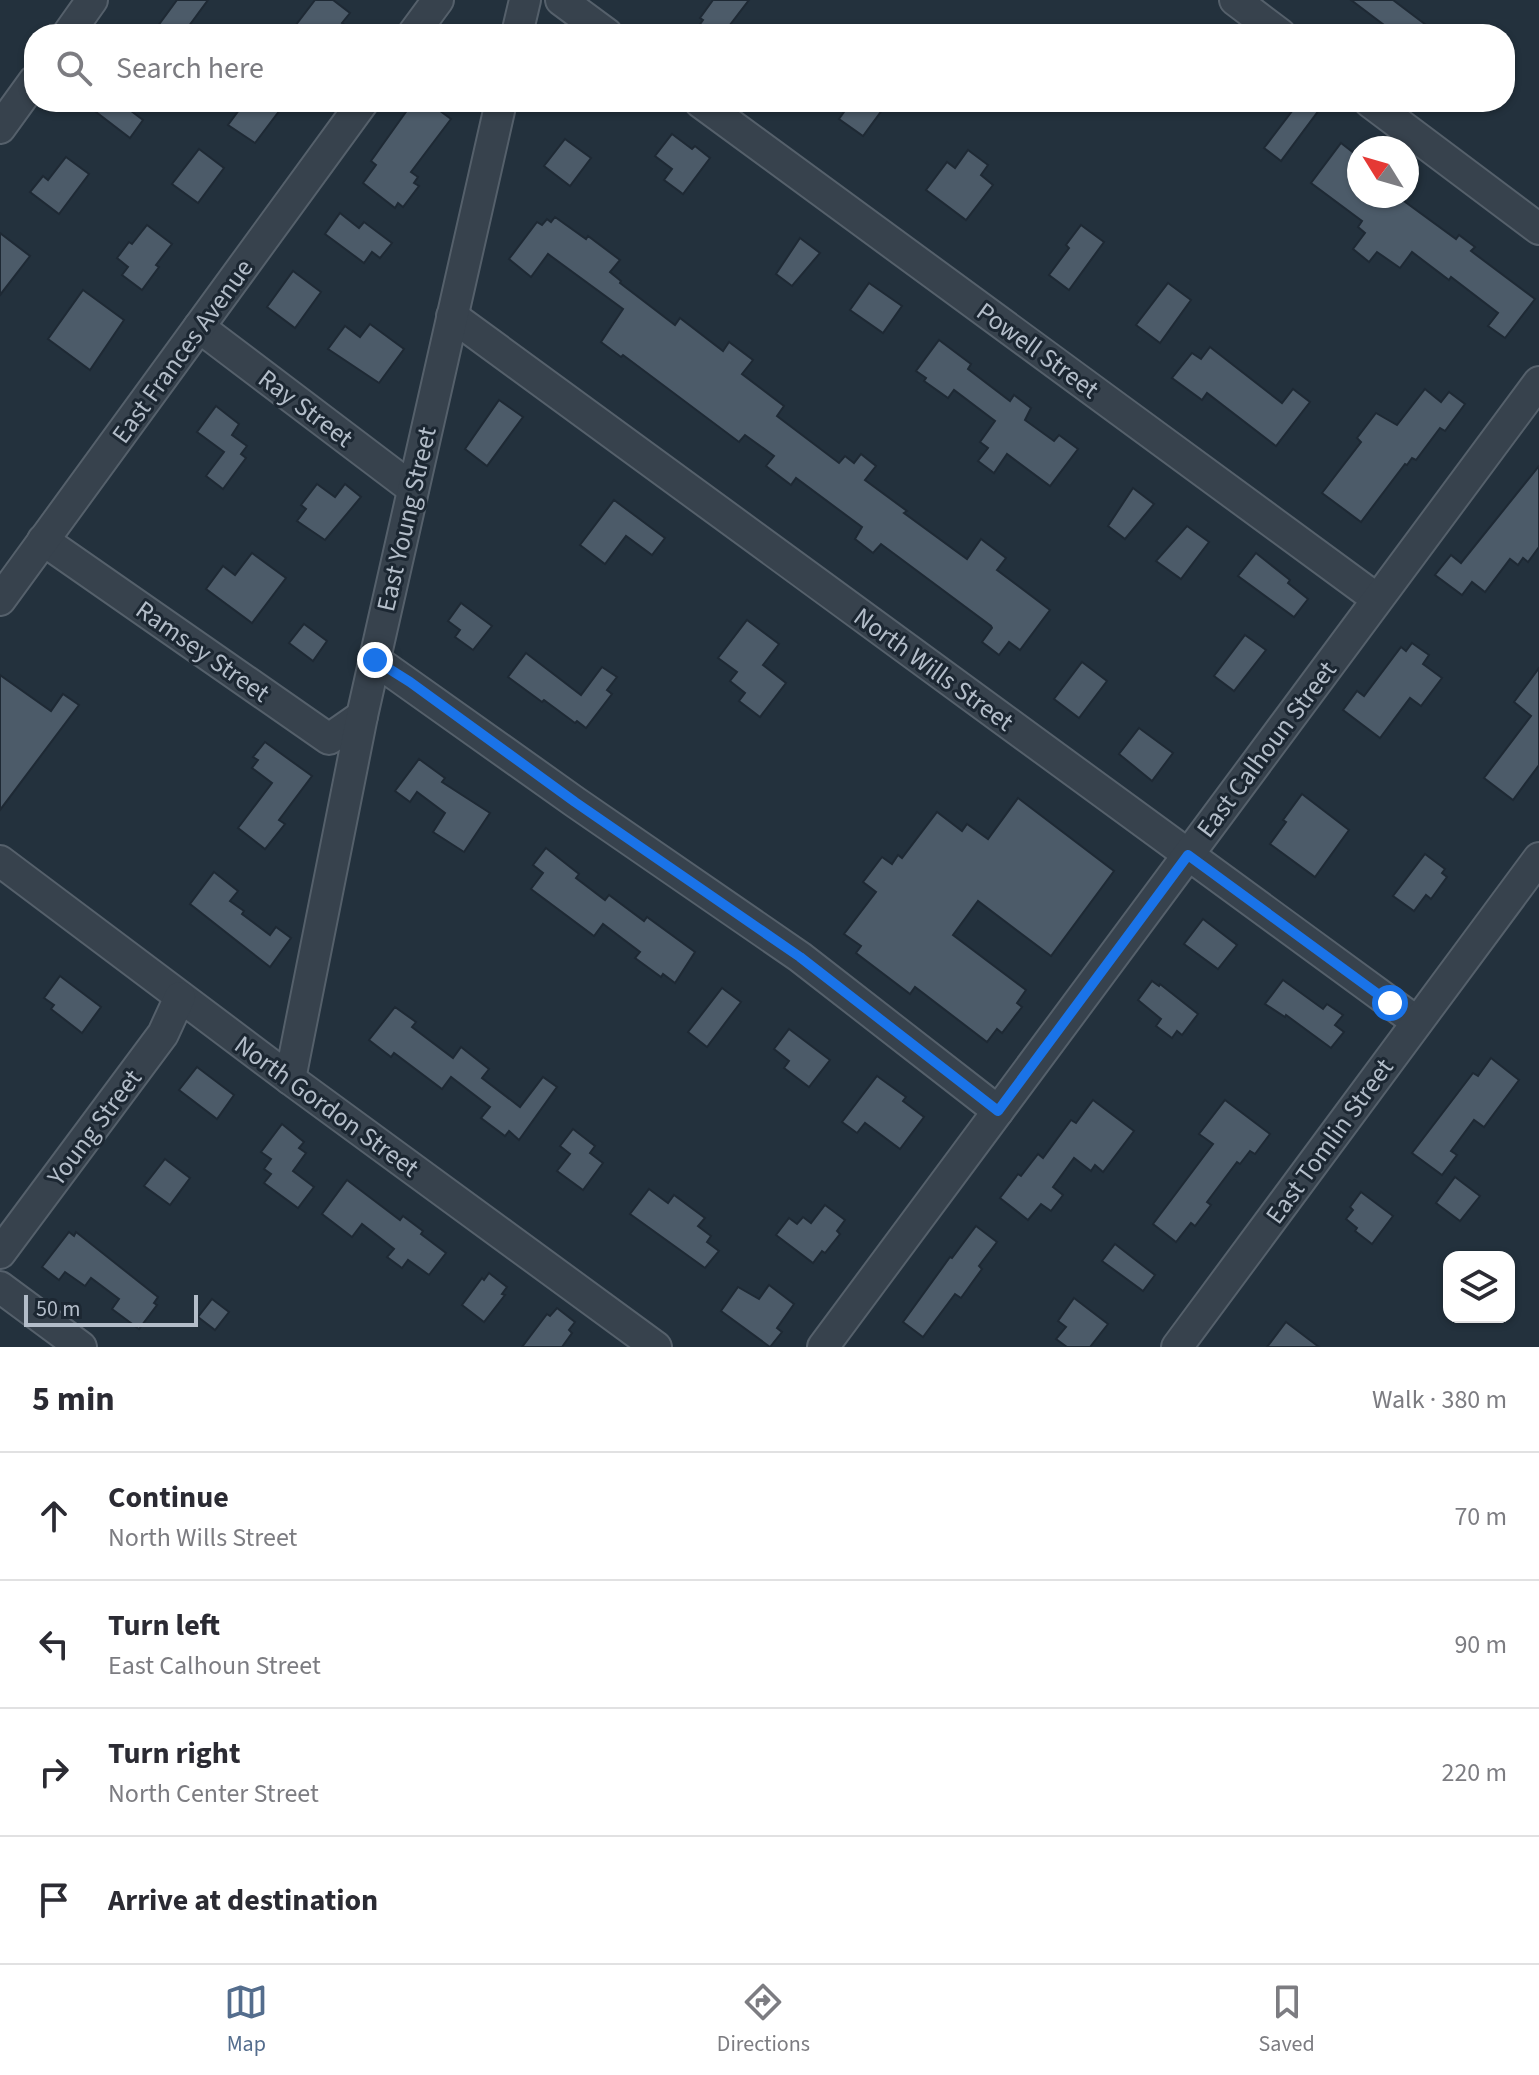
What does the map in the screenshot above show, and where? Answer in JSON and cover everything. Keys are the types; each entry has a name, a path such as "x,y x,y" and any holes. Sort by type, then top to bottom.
{"street":[{"path":"75,24 92,0"},
{"path":"420,24 438,0"},
{"path":"519,24 525,0"},
{"path":"561,0 593,24"},
{"path":"1235,0 1267,24"},
{"path":"0,128 24,95"},
{"name":"East Frances Avenue","path":"0,600 356,112"},
{"name":"East Young Street","path":"290,1079 362,716 499,112"},
{"name":"Powell Street","path":"714,112 1377,599"},
{"path":"1383,112 1539,229"},
{"name":"North Wills Street","path":"452,316 1417,1022"},
{"name":"Ray Street","path":"199,327 413,489"},
{"name":"East Calhoun Street","path":"823,1347 1539,382"},
{"name":"Ramsey Street","path":"43,540 329,739 362,716"},
{"path":"375,660 800,957 998,1111"},
{"name":"East Tomlin Street","path":"1177,1347 1539,858"},
{"name":"North Gordon Street","path":"0,861 290,1079 656,1347"},
{"name":"Young Street","path":"0,1253 163,1034 180,997"},
{"path":"0,1287 81,1347"}],"building":[{"path":"177,0 208,0 190,24 159,24"},
{"path":"315,0 333,0 350,13 343,24 297,24"},
{"path":"713,0 749,0 731,24 700,24 703,20 700,18"},
{"path":"1351,0 1393,0 1425,24 1383,24"},
{"path":"96,112 133,112 143,120 130,138"},
{"path":"238,112 278,112 255,143 228,125"},
{"path":"406,112 442,112 451,119 411,172 418,177 414,183 419,186 403,207 398,203 395,208 363,183 376,165 371,161"},
{"path":"844,112 881,112 863,136 839,119"},
{"path":"1291,112 1318,112 1281,161 1264,148"},
{"path":"672,134 710,158 683,194 664,180 672,169 655,156"},
{"path":"565,139 591,158 570,186 544,166"},
{"path":"1341,143 1347,148 1347,208 1413,208 1456,239 1459,235 1475,247 1471,251 1535,299 1505,338 1488,326 1498,313 1412,252 1400,268 1377,252 1369,262 1353,249 1365,233 1358,227 1362,221 1311,183"},
{"path":"199,149 224,168 198,203 172,184"},
{"path":"968,150 988,165 981,175 993,185 966,220 926,190 947,162 955,168"},
{"path":"66,157 89,174 59,214 30,192 43,176 48,180"},
{"path":"340,213 359,228 364,222 392,243 380,258 372,252 364,263 325,234"},
{"path":"555,217 620,260 610,272 675,325 680,318 723,351 729,342 753,360 742,374 784,406 777,416 839,463 845,456 854,463 861,454 876,466 865,480 907,511 904,513 967,559 981,539 1006,558 997,570 1050,610 1020,650 1009,642 999,655 982,642 991,626 881,544 873,553 855,539 862,527 796,478 791,485 766,466 774,456 745,435 739,442 601,342 623,309 548,254 531,277 509,259 537,222 542,225 547,219 551,222"},
{"path":"147,225 172,244 142,290 122,275 128,267 117,258"},
{"path":"1081,225 1104,242 1069,290 1049,275"},
{"path":"0,233 30,256 0,295"},
{"path":"800,238 820,253 792,286 776,274"},
{"path":"293,271 321,292 295,328 267,307"},
{"path":"869,283 902,306 883,333 850,310"},
{"path":"1168,283 1191,300 1160,343 1136,325"},
{"path":"83,290 124,320 90,370 48,339"},
{"path":"370,324 404,349 379,383 328,349 345,326 360,337"},
{"path":"939,340 971,364 968,369 1010,401 1014,395 1031,408 1025,420 1054,441 1059,435 1078,449 1050,486 1007,454 994,473 978,461 988,448 980,442 995,421 954,390 948,398 924,381 926,378 916,371"},
{"path":"1210,347 1282,403 1293,389 1310,402 1276,446 1207,393 1202,400 1172,378 1192,353 1201,359"},
{"path":"1425,389 1441,402 1449,392 1465,404 1445,431 1440,428 1416,460 1412,458 1405,464 1361,522 1322,493 1361,442 1357,438 1376,413 1397,425"},
{"path":"499,400 523,417 487,466 465,449"},
{"path":"216,406 239,424 232,435 247,446 241,454 246,458 223,489 206,476 224,452 197,432"},
{"path":"1539,466 1539,547 1528,562 1523,558 1518,565 1510,559 1485,592 1472,582 1462,595 1435,575 1451,555 1461,563"},
{"path":"317,484 335,497 345,484 361,497 325,540 297,521 306,509 301,505"},
{"path":"1133,488 1154,504 1125,539 1108,526"},
{"path":"614,500 665,538 652,555 626,536 605,564 580,545"},
{"path":"1187,526 1209,542 1181,579 1156,561"},
{"path":"252,553 286,578 252,623 206,589 223,566 235,575"},
{"path":"1256,553 1308,599 1294,617 1238,576"},
{"path":"461,603 492,626 473,650 455,637 460,630 448,621"},
{"path":"747,620 779,644 763,665 786,683 760,717 739,701 745,693 730,681 737,672 718,658"},
{"path":"304,624 327,641 313,661 289,643"},
{"path":"1245,635 1266,650 1234,691 1214,676"},
{"path":"1412,643 1429,655 1423,664 1442,678 1421,706 1410,698 1380,738 1343,710 1357,691 1364,696 1401,647 1406,651"},
{"path":"526,653 581,695 602,667 617,677 607,690 612,694 586,728 508,677"},
{"path":"1082,662 1107,681 1079,718 1054,699"},
{"path":"1539,668 1539,765 1513,800 1484,778 1531,716 1514,702"},
{"path":"0,675 51,711 63,694 79,705 0,810"},
{"path":"1139,728 1173,753 1152,781 1119,754"},
{"path":"265,742 312,776 279,820 285,824 265,849 238,828 272,783 252,768 258,760 253,757"},
{"path":"419,759 445,778 442,782 490,813 464,852 433,832 445,813 417,792 410,802 395,791"},
{"path":"1302,794 1349,830 1315,877 1270,844"},
{"path":"1018,798 1114,871 1051,956 978,901 953,935 1026,990 1017,1003 1022,1007 1002,1033 997,1029 987,1042 915,987 910,994 856,953 861,946 844,934 876,892 863,882 882,857 892,864 898,855 902,858 937,812 962,831 967,824 988,839"},
{"path":"546,848 579,874 576,878 605,900 609,895 644,921 647,917 695,952 675,983 635,958 640,952 603,924 594,936 531,889 543,873 533,865"},
{"path":"1425,854 1445,869 1442,873 1447,877 1431,899 1426,895 1414,911 1393,896"},
{"path":"214,872 238,891 230,901 244,911 242,914 270,935 276,927 291,938 270,967 190,904"},
{"path":"1203,919 1237,945 1218,969 1184,944"},
{"path":"60,976 101,1007 82,1033 51,1009 54,1005 44,998"},
{"path":"1283,980 1323,1009 1327,1004 1343,1015 1335,1025 1344,1032 1331,1048 1286,1015 1265,1004"},
{"path":"1152,981 1198,1014 1182,1035 1177,1031 1172,1038 1156,1026 1161,1019 1138,1000"},
{"path":"722,988 741,1002 707,1047 688,1032"},
{"path":"395,1007 416,1022 412,1027 453,1058 461,1047 489,1069 482,1078 520,1107 543,1077 557,1087 519,1140 509,1131 505,1136 481,1118 490,1107 451,1077 442,1089 394,1053 391,1057 369,1040"},
{"path":"789,1029 830,1060 809,1087 784,1068 789,1061 774,1049"},
{"path":"1491,1058 1519,1080 1484,1127 1474,1120 1451,1151 1457,1155 1442,1175 1412,1153 1473,1073 1478,1076"},
{"path":"197,1067 234,1095 217,1119 179,1090"},
{"path":"877,1076 906,1097 903,1101 924,1117 900,1149 865,1123 857,1133 842,1122"},
{"path":"1093,1100 1134,1131 1103,1172 1095,1165 1091,1171 1074,1158 1053,1187 1063,1195 1051,1211 1041,1204 1028,1220 1000,1198 1038,1154 1043,1158 1071,1120 1076,1123"},
{"path":"1225,1100 1270,1134 1255,1154 1250,1151 1240,1164 1237,1162 1207,1202 1211,1205 1195,1226 1191,1223 1176,1242 1153,1224 1213,1144 1199,1134"},
{"path":"282,1124 304,1142 299,1148 306,1153 293,1171 314,1187 298,1208 264,1183 271,1174 264,1169 271,1159 261,1152"},
{"path":"573,1129 595,1146 590,1153 603,1163 583,1190 557,1171 570,1154 560,1146"},
{"path":"165,1159 190,1178 170,1205 144,1186"},
{"path":"1455,1177 1480,1196 1460,1221 1436,1203"},
{"path":"347,1180 400,1220 403,1216 446,1253 429,1275 408,1260 402,1268 387,1257 394,1249 362,1224 352,1237 322,1214"},
{"path":"649,1189 668,1203 674,1195 705,1218 698,1226 711,1236 707,1242 719,1251 705,1268 630,1214"},
{"path":"1361,1192 1393,1216 1372,1244 1355,1231 1357,1228 1346,1219"},
{"path":"825,1205 845,1220 837,1231 840,1234 813,1263 776,1235 789,1218 797,1224 803,1217 811,1223"},
{"path":"976,1226 997,1242 961,1298 955,1294 923,1337 903,1322"},
{"path":"69,1232 74,1236 76,1232 158,1297 154,1303 157,1305 139,1329 112,1309 119,1299 91,1278 85,1286 65,1272 59,1280 42,1267"},
{"path":"1115,1244 1155,1275 1143,1291 1102,1261"},
{"path":"489,1273 507,1287 502,1294 505,1295 484,1322 462,1305"},
{"path":"769,1285 794,1304 777,1328 782,1332 770,1347 721,1311 738,1287 759,1299"},
{"path":"1074,1298 1108,1324 1090,1347 1067,1347 1056,1339 1066,1327 1058,1321"},
{"path":"212,1299 229,1312 215,1330 198,1317"},
{"path":"557,1308 575,1322 569,1330 572,1333 562,1347 522,1347 547,1314 550,1316"},
{"path":"1286,1322 1319,1347 1267,1347"}],"route":[{"path":"375,660 800,957 998,1111 1188,855 1390,1003"}]}
